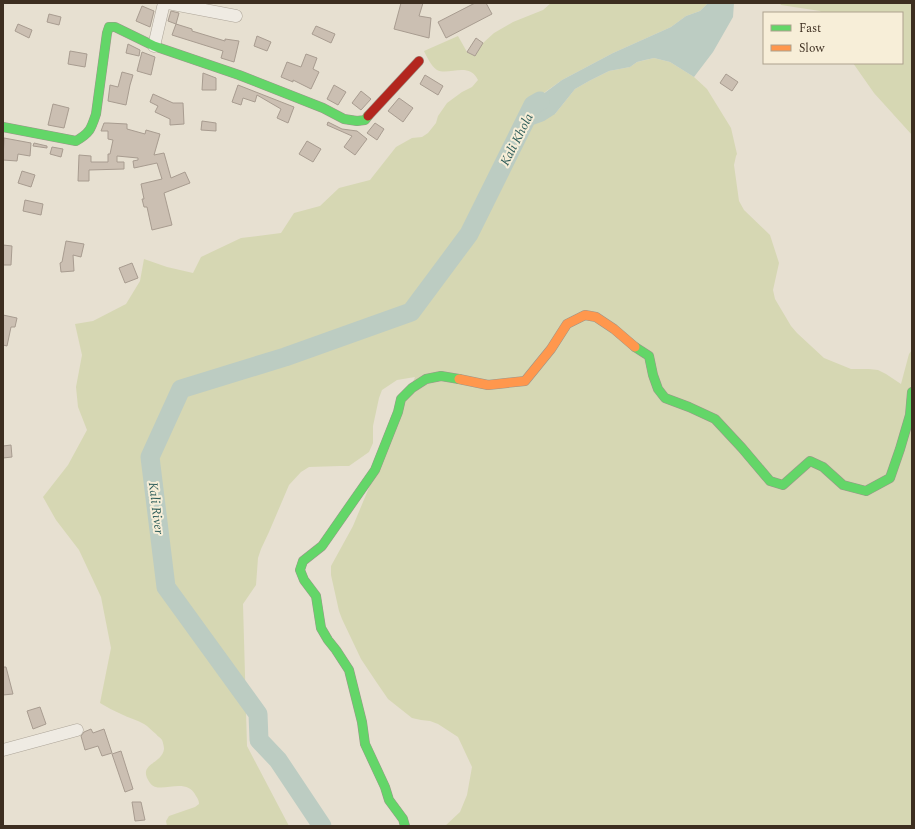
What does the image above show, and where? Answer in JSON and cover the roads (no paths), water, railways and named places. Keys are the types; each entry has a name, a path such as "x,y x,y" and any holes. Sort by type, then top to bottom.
{"street":[{"path":"154,46 164,3"},
{"path":"168,3 236,16"},
{"path":"3,127 76,141 85,136 92,127 96,114 109,27 115,27 154,46 240,75 323,108 344,119 357,121 365,120 419,61"},
{"path":"405,826 403,819 389,800 385,787 365,744 362,722 349,670 321,628 316,596 304,580 300,570 303,561 322,546 375,470 398,412 401,400 412,388 426,379 441,376 488,385 525,381 551,348 567,324 585,315 596,317 649,356 658,389 665,398 715,419 770,481 783,485 810,461 823,467 843,485 866,491 890,478 910,415 912,392"},
{"path":"3,750 77,730"}],"waterway":[{"name":"Kali River","path":"322,826 278,760 259,740 258,714 166,587 150,457 181,389 285,357 411,312 469,234 533,105 540,101"}],"water label":[{"name":"Kali Khola","path":"516,139"}]}
